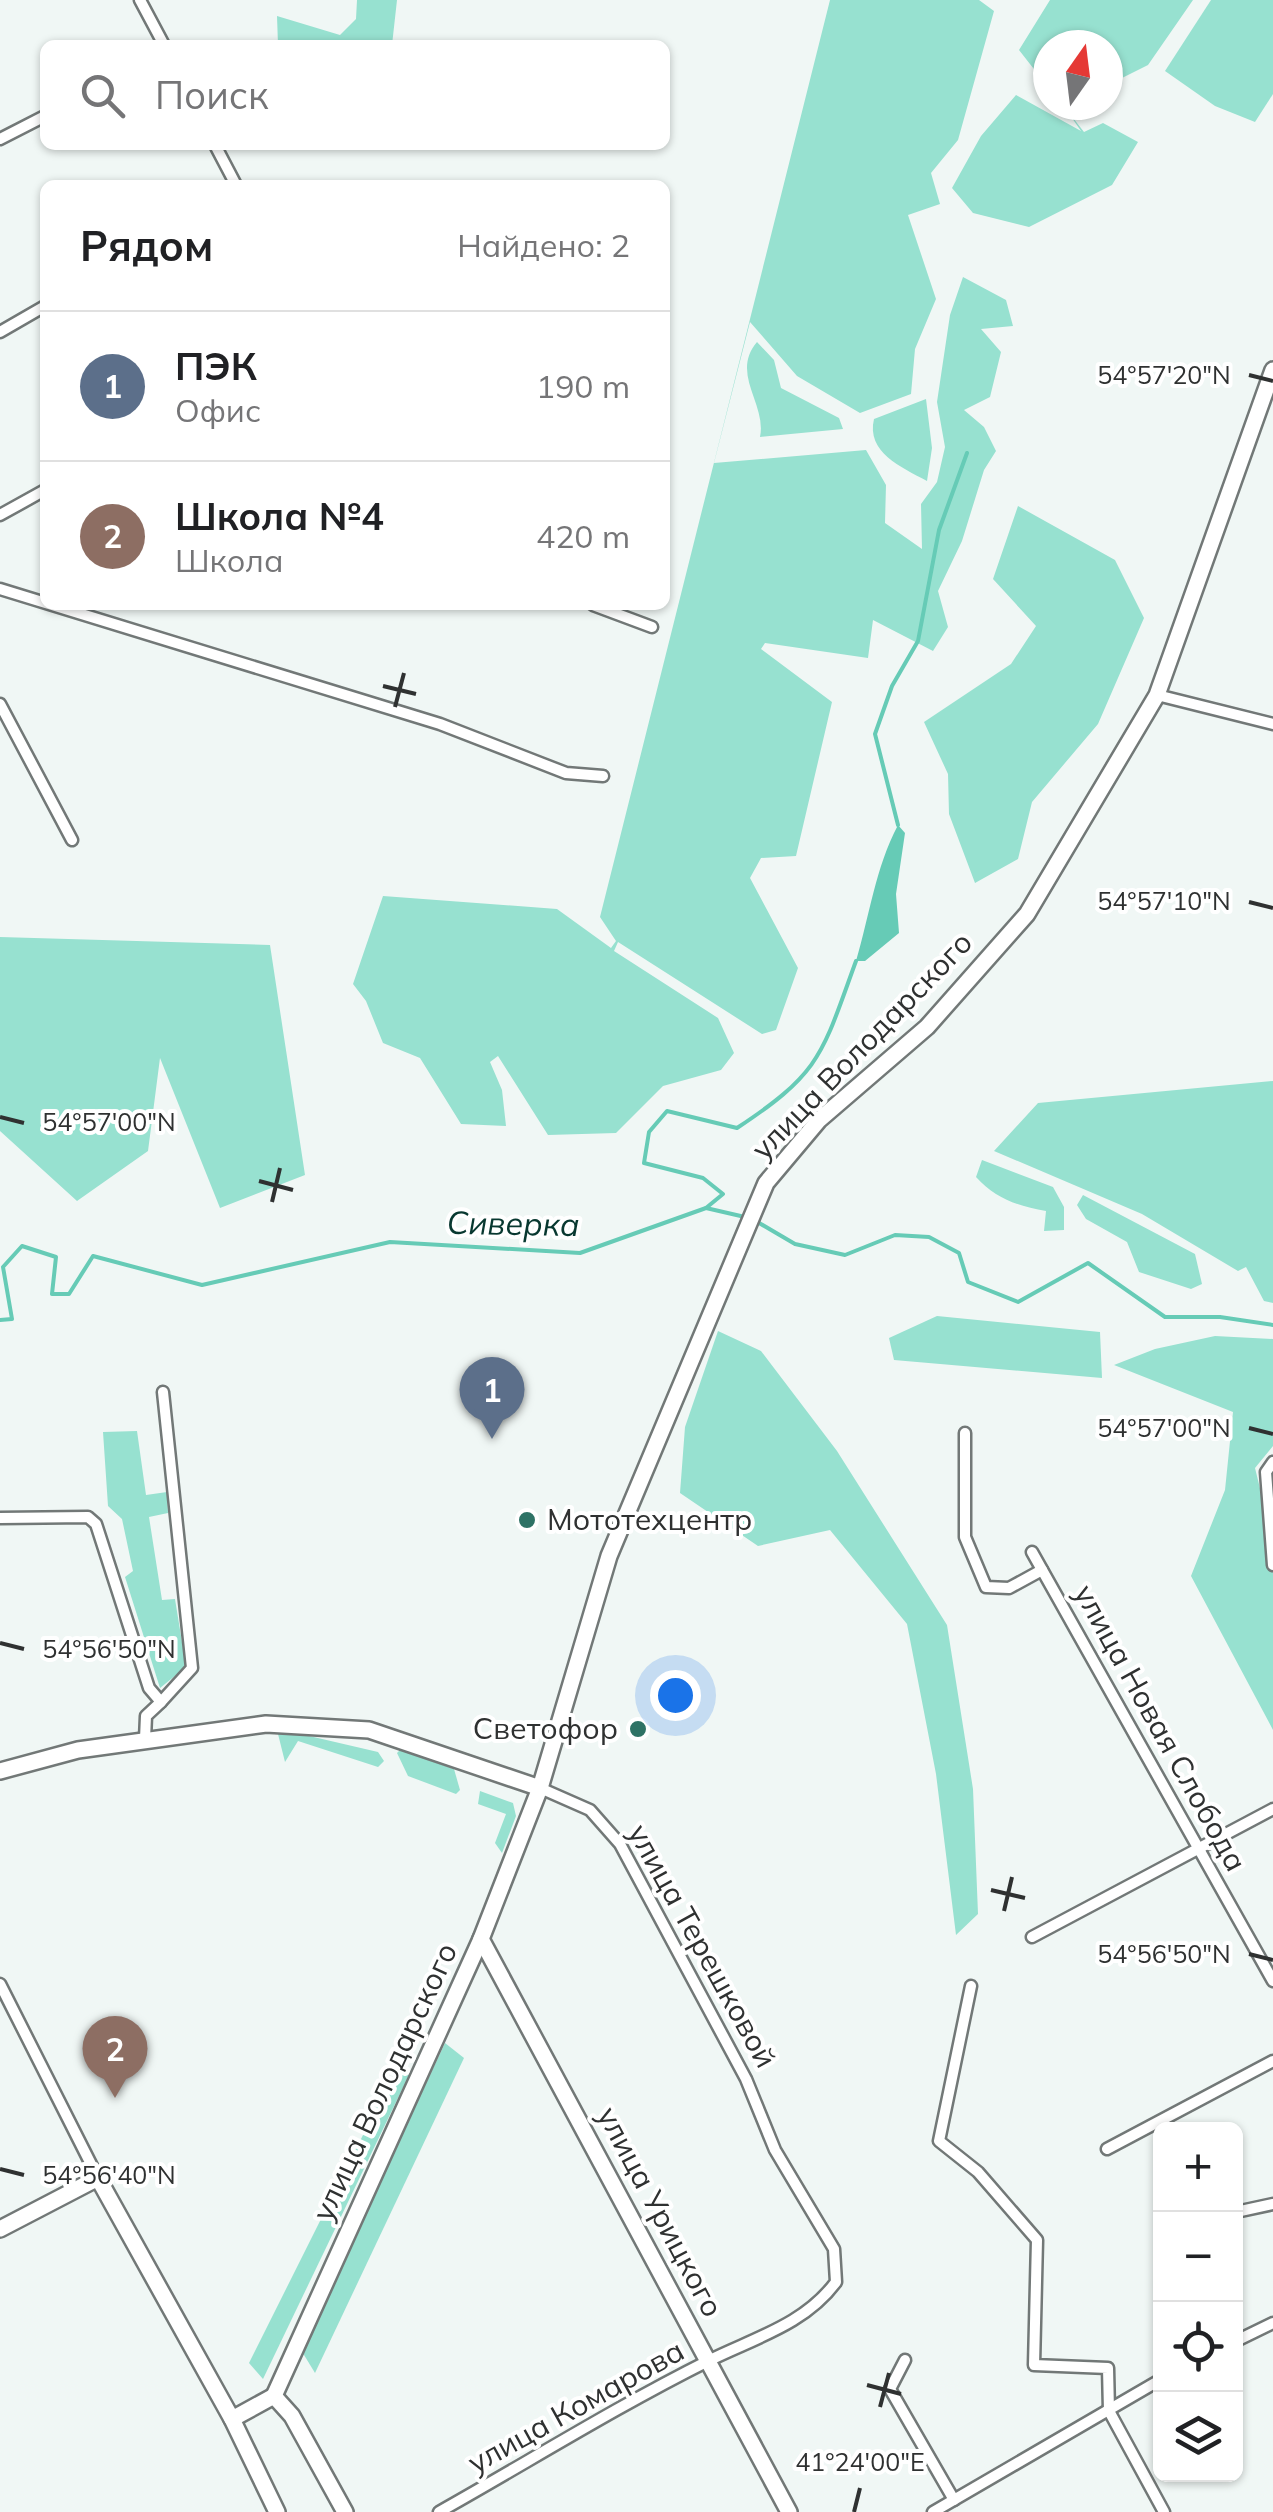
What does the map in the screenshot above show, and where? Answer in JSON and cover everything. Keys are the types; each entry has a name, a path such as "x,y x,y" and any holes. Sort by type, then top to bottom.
{"main road":[{"name":"улица Володарского","path":"274,2396 481,1940 540,1788 609,1556 766,1183 819,1120 926,1027 1027,914 1158,695 1273,370"},
{"name":"улица Терешковой","path":"0,1771 78,1750 266,1724 369,1730 540,1788"},
{"name":"улица Урицкого","path":"481,1940 789,2512"},
{"path":"0,2229 98,2178 232,2419 277,2512"},
{"path":"232,2419 274,2396 292,2416 345,2512"}],"street":[{"path":"140,0 161,40"},
{"path":"0,139 40,119"},
{"path":"218,150 233,180"},
{"path":"0,332 40,309"},
{"path":"0,515 40,493"},
{"path":"0,589 40,601"},
{"path":"69,610 388,707 566,773 603,776"},
{"path":"606,610 652,627"},
{"path":"1158,695 1273,724"},
{"path":"0,704 72,840"},
{"path":"144,1739 146,1716 192,1668 163,1392"},
{"path":"965,1433 965,1537 986,1586 1008,1588 1042,1570"},
{"path":"1273,1462 1266,1472 1273,1565"},
{"path":"0,1518 88,1517 96,1524 149,1688 161,1702"},
{"name":"улица Новая Слобода","path":"1032,1552 1273,1981"},
{"name":"улица Терешковой","path":"540,1788 590,1810 620,1844 746,2078 775,2150 834,2248 836,2282"},
{"path":"1032,1937 1273,1809"},
{"path":"0,1984 98,2178"},
{"path":"971,1986 939,2141 978,2172 1037,2240 1034,2366 1108,2368 1109,2411 1164,2512"},
{"path":"1107,2148 1273,2061"},
{"path":"1243,2210 1273,2204"},
{"name":"улица Комарова","path":"439,2512 709,2360 792,2321 822,2302 836,2282"},
{"path":"1243,2338 1273,2323"},
{"path":"906,2360 890,2389 954,2500"},
{"path":"932,2512 1153,2384"}],"shaded area":[{"path":"357,0 397,0 393,40 278,40 277,16 340,35 356,19"},
{"path":"830,0 979,0 994,11 958,140 931,173 940,204 908,215 936,299 915,349 911,394 860,413 797,376 750,322 714,463 866,450 886,485 885,523 922,549 921,504 937,482 945,447 937,402 950,315 963,277 1006,300 1013,326 981,329 1001,352 990,397 964,410 984,427 996,451 984,470 962,541 938,591 948,627 933,651 873,620 868,658 765,643 761,649 832,702 796,856 761,858 750,878 798,968 776,1030 762,1034 618,942 614,951 718,1018 734,1053 721,1070 663,1086 616,1133 548,1135 498,1056 490,1062 502,1090 506,1126 461,1124 420,1058 383,1043 366,1001 353,984 383,896 557,909 611,948 616,941 600,917"},
{"path":"1050,0 1193,0 1148,65 1123,78 1123,30 1033,30 1033,68 1019,50"},
{"path":"1211,0 1273,0 1273,94 1255,122 1215,106 1165,71"},
{"path":"1016,95 1033,104 1033,120 1061,120 1081,131 1075,120 1084,132 1103,123 1138,142 1112,185 1029,227 973,213 952,188 981,136"},
{"path":"757,342 774,360 781,388 839,418 843,429 760,437 759,413 747,366"},
{"path":"926,399 932,448 927,481 888,457 875,441 873,431 874,419"},
{"path":"1018,506 1115,560 1144,618 1098,724 1032,802 1018,859 975,883 949,814 948,774 924,722 1011,664 1036,626 993,579"},
{"path":"898,825 905,833 896,894 899,933 865,961 856,961 878,875"},
{"path":"0,937 270,945 305,1175 220,1208 160,1058 148,1151 77,1201 0,1131"},
{"path":"1273,1081 1273,1303 1264,1301 1246,1267 1238,1271 1142,1214 994,1151 1038,1103"},
{"path":"982,1160 1053,1187 1064,1207 1064,1230 1044,1231 1046,1211 1026,1207 991,1191 976,1177"},
{"path":"1083,1195 1195,1254 1202,1284 1191,1289 1139,1272 1127,1242 1086,1219 1077,1205"},
{"path":"937,1316 1100,1332 1102,1378 894,1360 889,1338"},
{"path":"718,1331 761,1351 837,1451 947,1625 973,1789 978,1914 956,1935 936,1774 907,1624 830,1530 758,1546 680,1493 685,1427"},
{"path":"1215,1336 1273,1339 1273,1446 1255,1468 1273,1541 1273,1730 1191,1576 1225,1490 1233,1412 1114,1365 1155,1349"},
{"path":"137,1431 146,1495 167,1492 168,1513 149,1517 162,1600 175,1599 186,1667 160,1688 125,1577 133,1571 122,1519 108,1506 103,1432"},
{"path":"278,1734 305,1735 378,1752 384,1761 378,1767 298,1741 285,1762"},
{"path":"400,1750 454,1769 460,1790 456,1794 408,1776 397,1753"},
{"path":"480,1791 513,1803 516,1816 502,1853 495,1843 506,1814 478,1804"},
{"path":"445,2043 464,2058 315,2373 301,2350"},
{"path":"396,2069 409,2075 263,2379 249,2363"}],"waterway":[{"path":"898,825 875,734 892,686 918,641 939,530 967,453"},
{"path":"706,1208 723,1194 703,1178 644,1163 649,1132 667,1111 737,1128 787,1091 826,1040 856,961"},
{"name":"Сиверка","path":"0,1320 12,1319 3,1267 22,1246 56,1257 52,1294 69,1294 93,1256 202,1285 390,1242 580,1253 706,1208 745,1217"},
{"name":"Сиверка","path":"754,1220 795,1244 845,1255 895,1235 929,1237 959,1253 968,1282 1018,1302 1088,1263 1165,1317 1220,1317 1273,1325"}],"place":[{"name":"ПЭК","path":"492,1439"},
{"name":"Мототехцентр","path":"527,1520"},
{"name":"Светофор","path":"638,1729"},
{"name":"Школа №4","path":"115,2098"}]}
